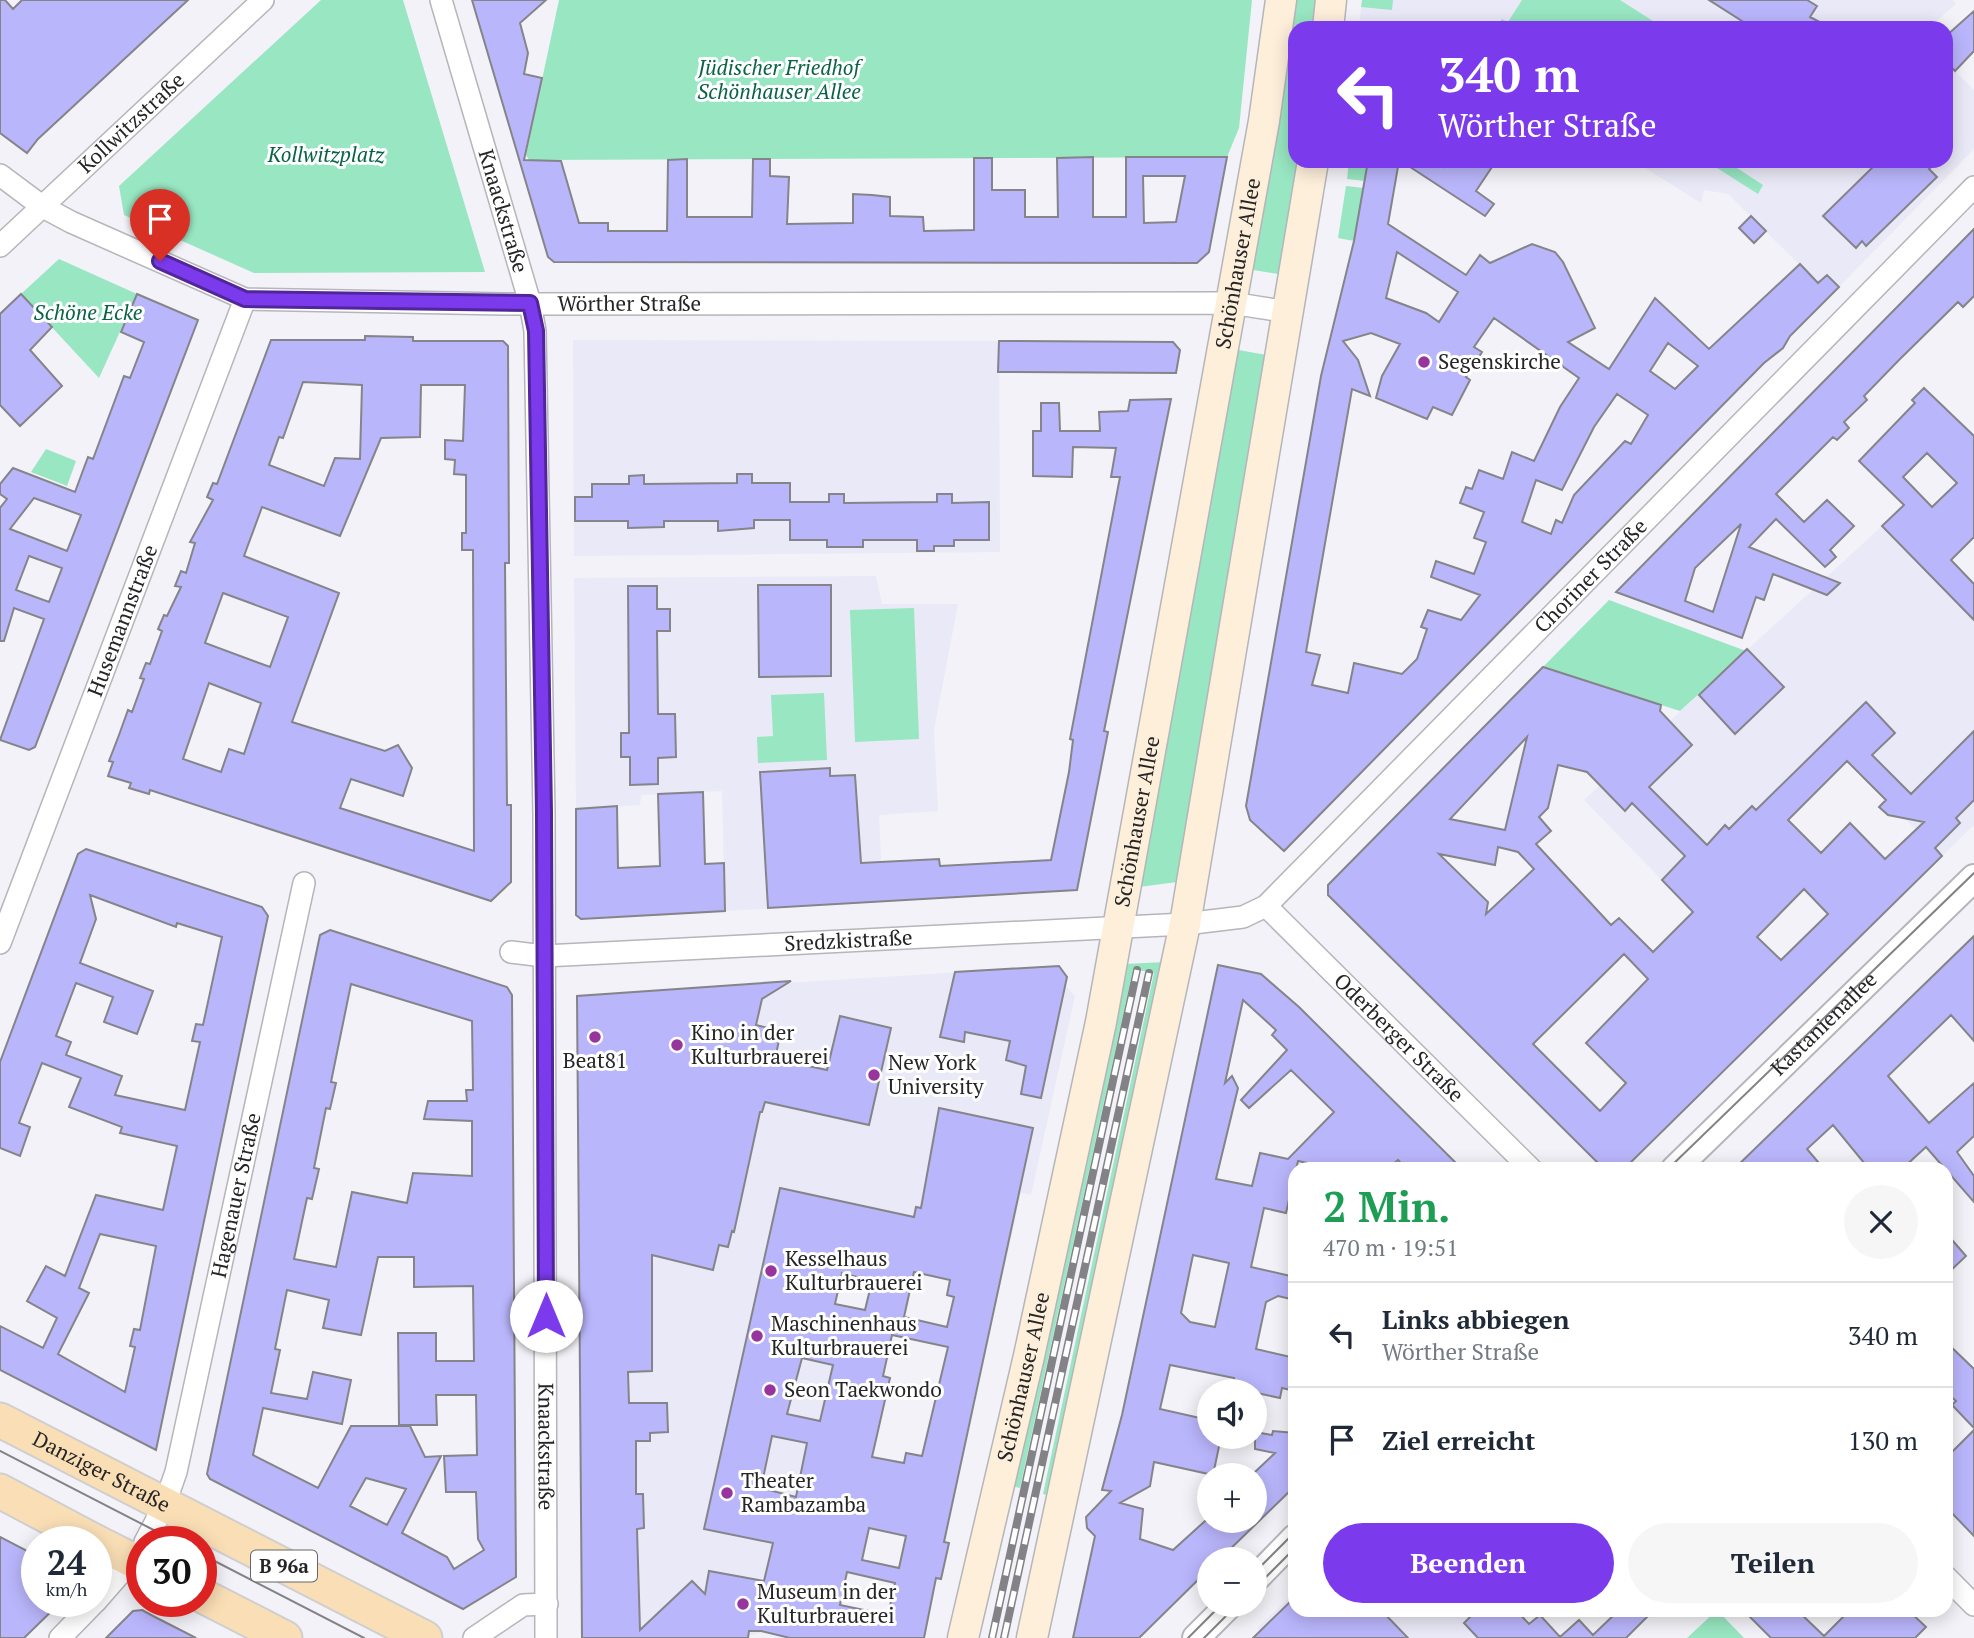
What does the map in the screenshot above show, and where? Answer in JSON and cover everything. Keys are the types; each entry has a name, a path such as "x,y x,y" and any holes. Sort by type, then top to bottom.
{"main road":[{"name":"Schönhauser Allee","path":"970,1637 1079,1132 1163,685 1270,85 1281,0"},
{"path":"1329,21 1331,0"},
{"path":"1032,1638 1185,924 1312,168"},
{"name":"Danziger Straße","path":"0,1420 425,1638"},
{"path":"0,1491 66,1526"},
{"path":"217,1603 285,1638"}],"street":[{"name":"Kollwitzstraße","path":"0,246 263,0"},
{"name":"Knaackstraße","path":"441,0 536,331 544,956 545,1638"},
{"name":"Wörther Straße","path":"0,175 43,207 86,230 245,299 530,303 1231,303 1289,312"},
{"name":"Choriner Straße","path":"1185,924 1243,917 1266,906 1974,187"},
{"name":"Husemannstraße","path":"0,943 245,299"},
{"name":"Kastanienallee","path":"1682,1162 1974,878"},
{"name":"Hagenauer Straße","path":"154,1526 176,1472 304,883"},
{"name":"Oderberger Straße","path":"1266,906 1524,1162"},
{"name":"Sredzkistraße","path":"511,953 544,956 1185,924"},
{"path":"1267,1567 1288,1545"},
{"name":"Hagenauer Straße","path":"112,1584 126,1570"},
{"path":"1953,1584 1974,1605"},
{"path":"474,1638 523,1605 547,1604"},
{"name":"Hagenauer Straße","path":"60,1638 80,1617"},
{"path":"1196,1638 1217,1617"}],"shaded area":[{"path":"1362,0 1953,0 1956,4 1936,21 1360,21"},
{"path":"1953,69 1974,90 1974,149 1839,287 1827,275 1818,283 1728,194 1704,190 1701,203 1645,168 1953,168"},
{"path":"573,340 999,341 1000,552 574,556"},
{"path":"1881,527 1974,621 1974,825 1942,856 1847,761 1693,912 1584,800"},
{"path":"876,576 882,604 958,604 934,730 938,811 879,815 883,902 725,911 722,791 641,795 640,805 576,809 574,578"},
{"path":"1058,966 1067,978 1063,983 1075,996 1031,1195 1021,1193 999,1291 859,1259 854,1277 842,1274 822,1362 833,1365 825,1408 760,1633 748,1636 582,1638 577,996"},
{"path":"1288,1599 1288,1617 1499,1617 1519,1638 1267,1638 1257,1628"}],"green space":[{"name":"Kollwitzplatz","path":"321,0 403,0 485,272 254,273 124,215 119,186"},
{"name":"Jüdischer Friedhof Schönhauser Allee","path":"559,0 1252,0 1239,128 1227,157 529,160 526,155"},
{"path":"1289,0 1316,0 1314,21 1288,21 1288,168 1297,168 1285,275 1247,269"},
{"path":"1362,0 1393,0 1392,10 1361,7"},
{"path":"1522,0 1620,0 1653,21 1509,21"},
{"path":"1348,168 1367,168 1365,181 1347,179"},
{"path":"1717,168 1737,168 1763,185 1758,194"},
{"path":"1346,186 1364,188 1354,241 1338,238"},
{"name":"Schöne Ecke","path":"59,259 137,294 99,378 21,294"},
{"path":"1233,349 1272,356 1177,882 1139,887"},
{"path":"46,449 76,461 67,486 31,472"},
{"path":"1609,600 1746,651 1680,711 1543,667"},
{"path":"914,608 919,739 855,742 850,610"},
{"path":"824,693 827,760 758,763 757,737 773,736 771,695"},
{"path":"1165,962 1050,1496 1043,1494 1154,973 1133,969 1020,1488 1012,1486 1125,964"},
{"path":"1710,1617 1724,1617 1744,1638 1687,1638"}],"building":[{"path":"0,0 5,0 13,9 22,0 188,0 38,139 27,153 0,133"},
{"path":"472,0 546,0 520,23 528,53 524,74 542,78 524,160 561,161 579,223 608,223 608,231 667,231 668,160 687,159 687,217 752,217 753,159 770,159 770,176 789,177 787,224 853,223 853,194 890,197 890,216 923,217 924,231 974,230 974,158 992,158 992,190 1025,190 1025,217 1058,217 1057,158 1093,157 1093,217 1126,217 1126,157 1227,157 1209,252 1197,263 554,262 548,257","holes":["1143,176 1185,176 1176,222 1144,223"]},
{"path":"1709,0 1807,0 1817,6 1810,17 1818,21 1742,21"},
{"path":"1974,11 1974,51 1955,71 1953,69 1953,30"},
{"path":"1367,168 1398,168 1388,224 1466,275 1480,255 1490,263 1532,244 1555,252 1563,262 1595,328 1568,342 1609,369 1655,298 1709,349 1800,264 1818,283 1827,275 1839,287 1790,336 1783,348 1764,363 1284,851 1250,820 1246,806 1321,376 1354,241","holes":["1397,252 1458,292 1439,322 1426,313 1386,298","1494,318 1579,378 1560,407 1534,461 1512,452 1503,479 1479,470 1472,489 1466,487 1460,503 1484,512 1474,538 1486,542 1474,574 1436,561 1431,577 1480,595 1461,620 1428,610 1421,627 1427,629 1417,659 1402,674 1354,663 1348,693 1312,685 1320,655 1306,652 1352,389 1370,396 1358,360 1343,341 1371,333 1400,344 1382,376 1376,398 1427,419 1433,407 1452,415 1470,380 1466,377 1482,352 1474,347","1668,343 1698,366 1675,389 1650,371","1617,394 1648,415 1631,444 1625,441 1574,495 1562,523 1556,520 1551,534 1522,522 1536,480 1562,490 1594,427"]},
{"path":"1412,168 1491,168 1476,191 1494,204 1485,216"},
{"path":"1872,168 1930,168 1937,177 1866,246 1862,241 1856,248 1823,216"},
{"path":"1751,216 1766,231 1754,243 1739,228"},
{"path":"1974,229 1974,296 1963,307 1958,302 1898,361 1864,396 1867,400 1844,422 1849,428 1837,440 1833,437 1776,494 1804,522 1827,500 1854,526 1830,550 1836,557 1825,567 1776,519 1749,547 1840,583 1827,595 1773,574 1764,600 1756,597 1742,638 1616,592","holes":["1741,524 1713,612 1685,601 1695,568"]},
{"path":"21,294 52,327 30,350 62,386 20,426 0,405 0,314"},
{"path":"137,294 198,320 35,747 29,750 0,740 44,619 14,608 4,641 0,641 0,508 7,499 0,494 0,484 13,468 75,492 88,457 93,459 124,376 130,378 144,342 121,332","holes":["34,498 81,515 67,551 10,529","29,556 62,568 49,602 16,590"]},
{"path":"365,336 413,337 413,341 503,341 508,346 509,563 505,563 507,805 511,805 511,882 491,901 150,790 149,794 129,788 131,783 108,776 113,762 109,761 128,710 132,712 144,679 140,678 146,663 150,664 162,631 158,629 181,587 175,586 181,571 186,573 195,543 190,542 213,500 207,497 213,483 217,484 271,340 365,340","holes":["303,382 362,385 360,459 335,458 324,486 269,465 279,437 283,438","421,385 465,385 463,441 445,440 445,459 455,460 454,474 466,475 466,533 462,533 462,550 473,550 474,851 340,808 351,779 403,796 412,768 398,745 385,751 292,722 339,593 244,556 262,507 340,536 381,438 420,437","223,593 288,617 270,667 205,643","209,683 261,703 244,754 229,749 221,772 183,759"]},
{"path":"999,341 1173,342 1180,350 1176,373 998,372"},
{"path":"1924,388 1974,436 1974,537 1951,560 1974,584 1974,620 1882,526 1904,505 1859,461 1915,403 1912,400","holes":["1927,453 1957,483 1932,507 1903,477"]},
{"path":"1171,399 1104,731 1108,732 1077,890 768,908 760,772 830,768 830,776 855,775 861,863 939,859 940,866 1051,860 1069,772 1073,740 1070,739 1120,477 1111,477 1116,448 1073,447 1072,477 1033,476 1033,431 1041,431 1041,403 1059,403 1060,431 1100,431 1099,412 1128,411 1130,400"},
{"path":"737,474 752,474 752,483 790,483 790,502 829,502 829,494 844,494 844,503 937,502 937,494 952,494 952,503 989,502 989,540 954,540 954,546 934,546 934,551 917,551 917,540 863,540 863,547 827,547 827,540 790,540 790,520 754,520 754,528 718,531 718,521 664,521 664,527 628,528 628,521 575,521 575,497 592,497 592,484 629,484 629,476 644,475 644,484 737,483"},
{"path":"758,585 831,585 831,676 759,677"},
{"path":"628,586 657,586 657,609 670,609 670,631 657,631 658,714 675,714 676,757 658,758 658,784 630,785 630,757 621,757 621,733 629,733"},
{"path":"1747,649 1784,687 1735,734 1699,695"},
{"path":"1543,667 1661,705 1660,711 1692,745 1649,787 1707,845 1725,825 1729,829 1752,806 1756,810 1866,702 1895,733 1872,755 1911,794 1974,731 1974,800 1956,818 1960,823 1935,848 1942,856 1631,1162 1597,1162 1328,895 1328,885","holes":["1527,737 1505,830 1450,819","1847,761 1886,800 1879,807 1888,815 1924,822 1885,859 1850,823 1821,853 1788,820","1558,765 1587,772 1625,811 1632,803 1685,856 1662,880 1693,912 1653,952 1619,918 1611,925 1536,844 1551,831 1539,817 1548,808","1498,847 1518,852 1534,869 1486,914 1488,902 1439,854 1495,865","1804,889 1828,914 1781,960 1757,937","1624,954 1648,979 1586,1043 1626,1083 1600,1111 1533,1044"]},
{"path":"703,792 705,864 724,863 725,911 581,919 576,915 576,809 617,806 618,868 660,866 658,794"},
{"path":"86,849 262,907 268,916 156,1450 0,1370 0,1326 43,1348 57,1318 27,1301 46,1266 65,1276 96,1195 163,1210 177,1146 120,1133 122,1127 69,1107 81,1078 42,1063 19,1123 30,1127 20,1156 0,1148 0,1062 78,854","holes":["90,895 176,927 177,923 222,937 203,1025 196,1024 192,1041 200,1042 185,1110 115,1095 122,1076 66,1055 71,1042 56,1036 76,983 113,997 104,1022 137,1034 153,991 80,963 96,919","100,1234 156,1246 140,1330 134,1329 130,1346 135,1347 125,1392 58,1354 89,1293 79,1288"]},
{"path":"330,930 507,987 512,995 516,1577 463,1609 210,1479 207,1474 320,935","holes":["351,984 472,1021 473,1090 466,1090 467,1101 428,1101 424,1119 472,1121 472,1176 413,1173 407,1203 352,1192 336,1267 294,1259 307,1198 312,1199 319,1169 314,1168 326,1108 330,1109 336,1083 331,1082","378,1257 414,1257 414,1287 473,1286 474,1361 436,1361 436,1333 398,1333 399,1425 437,1425 436,1395 476,1395 477,1455 444,1456 446,1492 476,1492 478,1539 484,1550 454,1569 447,1557 402,1533 441,1456 425,1457 410,1426 351,1426 318,1488 253,1455 263,1408 342,1424 351,1380 313,1372 307,1399 271,1393 280,1350 275,1349 287,1290 329,1300 323,1328 361,1335","366,1478 406,1489 387,1525 350,1506"]},
{"path":"1974,936 1974,1041 1951,1015 1888,1076 1929,1123 1974,1083 1974,1136 1957,1152 1974,1176 1974,1202 1953,1178 1953,1162 1939,1162 1926,1147 1910,1162 1863,1162 1833,1125 1807,1149 1818,1162 1741,1162"},
{"path":"1218,965 1261,974 1299,1007 1455,1162 1288,1162 1286,1213 1264,1208 1251,1267 1288,1275 1288,1298 1278,1296 1266,1302 1256,1349 1288,1356 1288,1389 1282,1388 1280,1398 1267,1395 1267,1379 1234,1379 1170,1365 1160,1409 1197,1417 1197,1449 1218,1449 1216,1463 1197,1463 1197,1471 1154,1462 1150,1486 1120,1503 1143,1509 1140,1539 1173,1550 1197,1528 1197,1533 1247,1533 1232,1547 1197,1547 1197,1581 1139,1638 1073,1638 1095,1536 1087,1528 1086,1517 1111,1491 1102,1490 1122,1415","holes":["1243,1000 1276,1030 1272,1035 1287,1050 1241,1100 1249,1108 1291,1070 1334,1112 1288,1159 1260,1153 1252,1186 1216,1179 1238,1088 1232,1076 1225,1083","1193,1255 1229,1263 1215,1327 1190,1322 1181,1313"]},
{"path":"1059,966 1067,977 1041,1098 1021,1094 1026,1066 1006,1060 1010,1041 965,1032 964,1042 940,1037 955,972"},
{"path":"791,981 762,999 756,1025 781,1031 775,1059 827,1070 840,1016 891,1028 869,1125 765,1102 760,1112 734,1232 732,1231 728,1247 719,1245 713,1270 652,1255 652,1371 628,1372 629,1403 667,1403 668,1432 650,1433 650,1441 636,1441 636,1494 643,1494 644,1528 637,1529 640,1630 692,1581 705,1594 709,1571 764,1581 773,1543 704,1529 780,1188 914,1217 916,1207 921,1208 939,1108 1033,1128 944,1542 949,1543 941,1579 936,1578 924,1638 790,1638 749,1631 748,1638 582,1638 577,996","holes":["914,1272 950,1280 947,1295 954,1297 947,1327 904,1317","842,1273 872,1281 865,1310 835,1304","892,1335 948,1347 922,1456 906,1453 904,1463 872,1457 890,1378 883,1376","802,1358 833,1365 820,1421 787,1414","772,1436 807,1443 796,1497 761,1488","869,1528 906,1536 899,1568 862,1560","847,1572 895,1583 888,1615 840,1605"]},
{"path":"1953,1241 1966,1256 1953,1268"},
{"path":"1953,1349 1974,1369 1974,1428 1953,1406 1956,1401 1953,1398"},
{"path":"1974,1430 1974,1536 1953,1514 1953,1451"},
{"path":"1273,1431 1288,1432 1288,1493 1267,1513 1267,1463 1264,1463 1275,1453 1255,1449 1267,1449 1267,1434 1272,1435"},
{"path":"0,1537 21,1548 21,1617 46,1617 24,1638 0,1638"},
{"path":"1288,1604 1288,1617 1388,1617 1408,1638 1253,1638"},
{"path":"127,1617 156,1617 196,1638 106,1638"},
{"path":"1470,1617 1522,1617 1529,1624 1542,1617 1560,1637 1579,1620 1593,1635 1612,1617 1647,1617 1626,1638 1478,1638 1464,1623"},
{"path":"1750,1617 1804,1617 1824,1636 1843,1617 1915,1617 1926,1627 1915,1638 1771,1638"}],"tram line":[{"path":"1675,1162 1974,873"},
{"path":"0,1451 146,1526"},
{"path":"1267,1560 1288,1539"},
{"path":"1267,1576 1288,1555"},
{"path":"217,1562 364,1638"},
{"path":"1188,1638 1209,1617"},
{"path":"1204,1638 1225,1617"}],"railway":[{"path":"992,1638 1137,970"},
{"path":"1004,1638 1149,973"}],"place":[{"name":"Segenskirche","path":"1424,362"},
{"name":"Beat81","path":"595,1037"},
{"name":"Kino in der Kulturbrauerei","path":"677,1045"},
{"name":"New York University","path":"874,1075"},
{"name":"Kesselhaus Kulturbrauerei","path":"771,1271"},
{"name":"Maschinenhaus Kulturbrauerei","path":"757,1336"},
{"name":"Seon Taekwondo","path":"770,1390"},
{"name":"Theater Rambazamba","path":"727,1493"},
{"name":"Museum in der Kulturbrauerei","path":"743,1604"}],"route":[{"path":"160,261 245,299 530,303 536,331 538,596 544,813 546,1316"}]}
